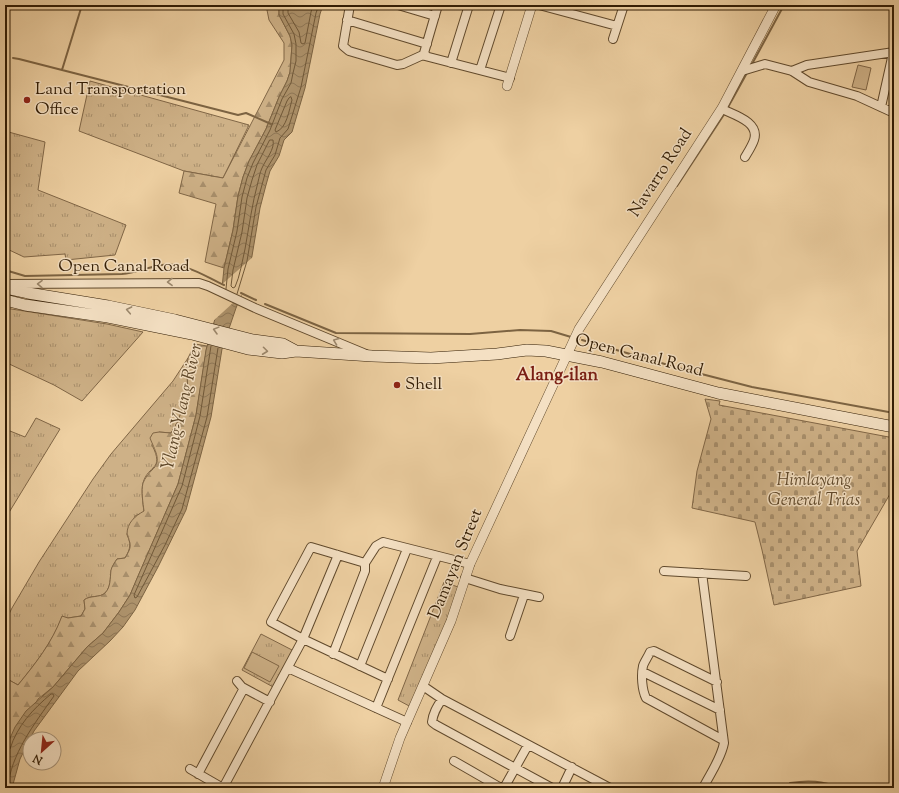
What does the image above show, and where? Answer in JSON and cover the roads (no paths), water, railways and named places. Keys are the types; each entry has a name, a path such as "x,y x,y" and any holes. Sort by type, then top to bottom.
{"main road":[{"name":"Open Canal Road","path":"5,288 108,306 236,341 260,351 282,353 296,351 431,358 536,350 567,354 612,364 718,393 894,427"},
{"name":"Open Canal Road","path":"5,300 25,305 193,329"}],"street":[{"path":"350,5 343,46 349,51 397,65 403,64 425,54"},
{"path":"398,5 435,16"},
{"path":"425,54 438,5"},
{"path":"451,63 469,5"},
{"path":"480,70 501,5"},
{"path":"425,54 427,57 480,70 508,82 532,5"},
{"path":"539,5 617,26"},
{"path":"613,39 624,5"},
{"name":"Navarro Road","path":"567,354 586,316 690,159 725,110 747,69 776,5"},
{"path":"347,20 427,44"},
{"path":"792,71 807,65 893,52 882,107"},
{"path":"747,69 765,64 792,71 809,82 857,96 894,113"},
{"path":"725,110 750,124 755,130 755,140 745,157"},
{"name":"Open Canal Road","path":"5,284 199,283 372,356"},
{"name":"Damayan Street","path":"383,788 407,722 424,686 451,621 470,564 567,354"},
{"path":"334,654 366,571 365,563 376,546 383,542 437,557 470,564"},
{"path":"365,563 311,547 271,622 303,640 388,679"},
{"path":"360,666 407,549"},
{"path":"190,769 223,788 303,640 338,555"},
{"path":"376,708 437,557"},
{"path":"664,571 746,576"},
{"path":"702,573 723,740 723,748 703,788"},
{"path":"465,578 524,595 539,597"},
{"path":"510,636 524,595"},
{"path":"716,682 654,651 650,652 643,666 644,694 646,698 723,740"},
{"path":"288,668 407,722"},
{"path":"643,672 720,710"},
{"path":"237,681 244,688 270,702"},
{"path":"424,686 442,699 610,788"},
{"path":"198,774 244,688"},
{"path":"442,699 434,712 432,722 552,788"},
{"path":"454,761 502,788 528,745"},
{"path":"562,788 572,767"}],"water":[{"path":"279,5 323,5 305,88 292,132 284,140 279,156 270,171 266,185 260,208 251,262 245,286 222,349 211,417 186,510 135,610 123,627 78,671 34,731 22,731 22,755 12,788 5,788 5,757 7,745 15,727 26,711 53,687 87,647 103,633 119,612 130,595 178,484 196,415 206,350 221,298 224,268 243,177 249,161 266,129 290,72 292,45 290,36 279,15"}],"waterway":[{"path":"62,70 82,5"},
{"path":"751,66 784,5"},
{"path":"13,58 238,115 246,113 271,124"},
{"path":"727,109 748,71"},
{"path":"677,186 725,113"},
{"path":"5,270 25,276 122,274 162,265 170,265 194,270 224,285"},
{"path":"241,293 256,300"},
{"path":"265,304 336,333 470,334 520,330 551,331 571,337"},
{"path":"582,340 682,369 752,387 894,413"},
{"path":"790,783 815,782 840,788"}],"place":[{"name":"Land Transportation Office","path":"27,100"},
{"name":"Shell","path":"397,385"}],"district":[{"name":"Alang-ilan","path":"557,376"}],"water label":[{"name":"Ylang-Ylang River","path":"183,407"}],"park label":[{"name":"Himlayang General Trias","path":"814,491"}]}
